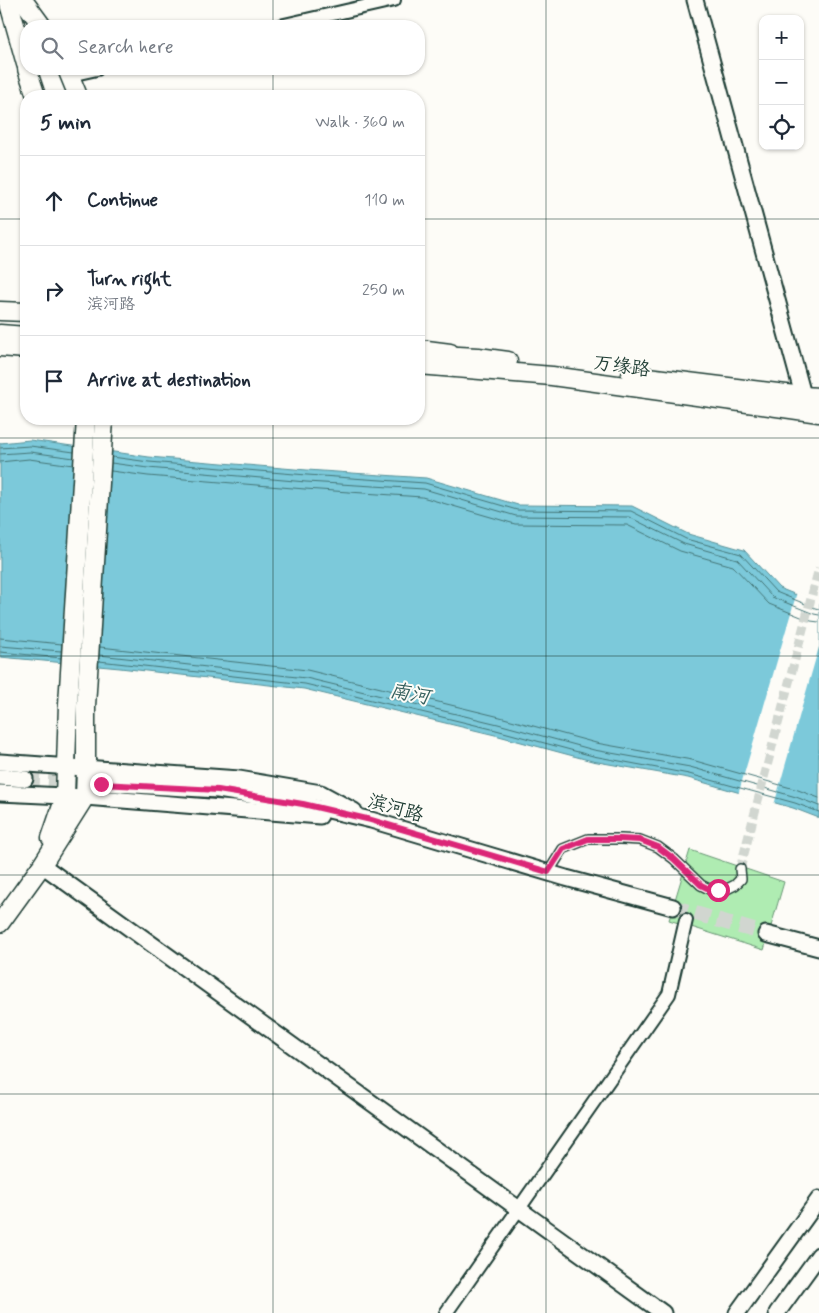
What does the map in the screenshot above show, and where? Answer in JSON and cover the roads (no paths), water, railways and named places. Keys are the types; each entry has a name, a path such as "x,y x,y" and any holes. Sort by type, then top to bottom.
{"main road":[{"path":"8,0 20,43"},
{"path":"24,0 38,20"},
{"path":"30,75 34,90"},
{"path":"69,75 76,90"},
{"path":"0,311 20,312"},
{"path":"0,325 20,326"},
{"path":"0,334 20,336"},
{"path":"0,346 20,348"},
{"path":"425,350 478,357"},
{"name":"万缘路","path":"425,354 478,357 812,404"},
{"name":"万缘路","path":"425,365 552,376 812,404"},
{"path":"425,370 499,371"},
{"path":"0,923 42,865 85,797 86,769 77,705 86,425"},
{"path":"42,865 65,797 66,767 77,705 103,425"}],"street":[{"path":"306,20 394,0"},
{"path":"695,0 812,404"},
{"path":"0,762 239,779 321,793 371,820"},
{"path":"0,777 25,779"},
{"name":"滨河路","path":"101,784 218,790 303,804 371,820 673,907"},
{"path":"0,793 85,797 371,820"},
{"path":"548,872 563,849 588,839 640,840 658,847 674,859 701,885 709,889 727,889 735,885 741,879 740,869"},
{"path":"42,865 663,1313"},
{"path":"446,1313 669,994 686,920"},
{"path":"766,934 819,948"},
{"path":"737,1313 819,1198"},
{"path":"776,1313 819,1255"}],"water":[{"name":"南河","path":"30,440 149,457 426,478 518,505 632,506 688,534 744,550 779,588 819,604 819,818 793,808 688,778 592,761 495,735 304,689 120,668 0,657 0,443"}],"tunnel":[{"path":"740,869 819,568"},
{"path":"25,779 97,783"},
{"path":"673,907 766,934"}]}
